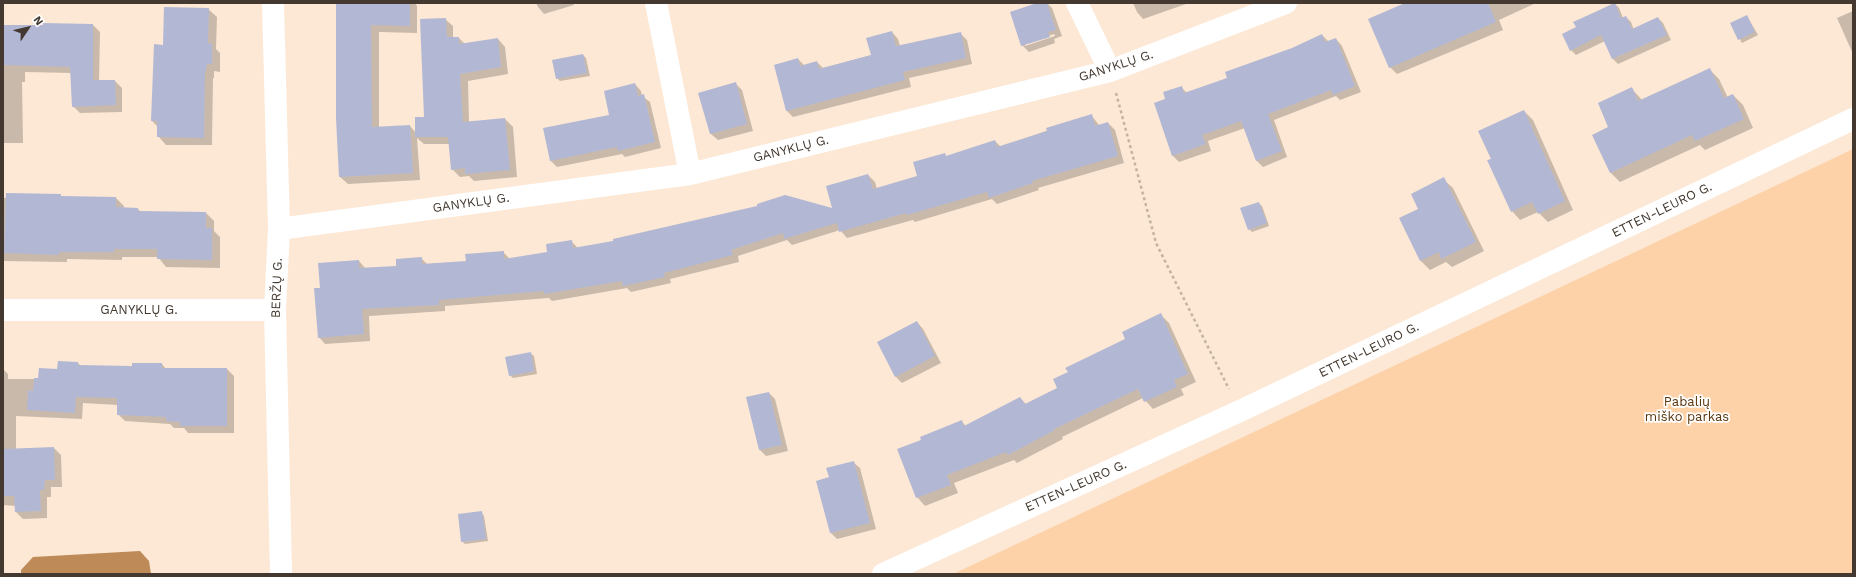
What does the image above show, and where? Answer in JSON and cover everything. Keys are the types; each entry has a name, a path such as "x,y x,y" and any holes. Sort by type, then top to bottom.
{"street":[{"name":"BERŽŲ G.","path":"273,3 279,229 275,310 281,574"},
{"path":"656,3 690,174"},
{"path":"1078,3 1110,71"},
{"name":"GANYKLŲ G.","path":"279,229 690,174 1110,71 1286,3"},
{"name":"ETTEN-LEURO G.","path":"883,574 1240,411 1853,119"},
{"name":"GANYKLŲ G.","path":"3,310 275,310"}],"path":[{"path":"1110,71 1156,243 1240,411"}],"green space":[{"name":"Pabalių miško parkas","path":"1853,149 1853,574 953,574 1849,151"}],"shaded area":[{"path":"140,551 149,561 151,574 21,574 21,570 33,557"}],"building":[{"path":"336,3 410,3 410,26 371,25 372,127 410,125 413,173 339,177 336,118"},
{"path":"1037,3 1047,3 1056,30 1048,32 1050,37 1021,46 1010,12"},
{"path":"1405,3 1488,3 1496,22 1389,68 1368,19"},
{"path":"1615,3 1621,18 1626,16 1632,29 1658,17 1667,35 1612,59 1601,35 1570,51 1562,34 1576,27 1573,22"},
{"path":"164,7 209,8 208,43 212,44 212,64 207,64 205,71 204,138 157,137 157,121 151,121 154,44 163,45"},
{"path":"1747,15 1755,32 1738,40 1730,23"},
{"path":"446,18 447,37 459,37 459,44 498,38 501,67 460,74 463,122 505,118 510,170 465,174 465,168 451,170 448,137 415,137 415,117 424,117 420,19"},
{"path":"43,23 93,24 93,80 115,80 116,105 72,107 70,67 3,65 3,25 43,25"},
{"path":"892,31 896,46 961,32 966,58 903,72 905,80 786,111 774,65 798,58 800,66 817,61 819,69 871,55 866,38"},
{"path":"1322,34 1325,42 1336,38 1355,86 1333,95 1331,90 1268,114 1282,151 1256,161 1241,121 1202,135 1206,144 1172,156 1154,103 1165,99 1163,92 1182,86 1184,93 1227,78 1225,72 1292,48"},
{"path":"583,54 587,73 556,79 552,60"},
{"path":"1710,68 1724,98 1733,94 1744,119 1695,141 1692,135 1610,173 1592,135 1608,127 1598,103 1632,87 1638,101"},
{"path":"736,82 747,124 710,134 698,93"},
{"path":"635,83 638,96 644,94 655,142 618,151 617,147 550,161 543,128 609,115 604,91"},
{"path":"1524,110 1565,201 1538,214 1532,202 1511,212 1487,160 1491,159 1478,131"},
{"path":"1092,114 1095,126 1108,122 1118,156 1032,181 1033,183 989,198 987,192 907,215 906,213 839,232 837,223 784,239 783,233 731,250 733,255 664,273 665,277 623,286 622,281 544,294 544,291 439,300 439,305 362,309 364,334 318,338 314,288 320,288 318,263 359,260 359,268 396,266 396,259 422,257 422,264 466,261 465,254 504,251 504,259 547,252 546,244 572,240 573,248 613,241 613,239 757,206 757,204 785,195 832,208 826,186 868,174 873,189 917,176 913,162 945,153 946,156 995,140 997,147 1047,131 1046,128"},
{"path":"1444,177 1476,242 1441,259 1439,252 1420,261 1399,218 1418,209 1411,194"},
{"path":"6,193 116,197 116,207 138,208 138,211 206,212 206,228 212,228 212,260 157,259 157,249 114,249 114,252 59,252 59,255 4,253"},
{"path":"1259,202 1267,223 1248,230 1240,208"},
{"path":"1161,313 1188,374 1174,380 1177,387 1144,402 1138,389 1054,429 1055,430 1008,455 1006,452 947,475 951,485 916,498 897,449 921,440 920,437 962,420 964,426 1020,397 1025,404 1057,388 1053,379 1068,372 1065,368 1125,339 1122,332"},
{"path":"917,321 935,356 895,377 877,342"},
{"path":"531,352 534,371 509,376 505,357"},
{"path":"58,361 78,362 78,365 132,366 132,363 162,363 162,368 227,368 227,426 180,426 180,422 166,421 166,417 117,415 117,398 76,397 75,413 27,410 28,390 33,391 34,378 38,378 39,368 57,369"},
{"path":"769,392 782,445 759,450 746,397"},
{"path":"54,447 55,480 45,480 44,490 40,490 41,511 15,512 14,496 3,496 3,449"},
{"path":"854,461 870,523 830,533 816,481 829,477 826,468"},
{"path":"482,511 486,539 461,542 458,514"}]}
